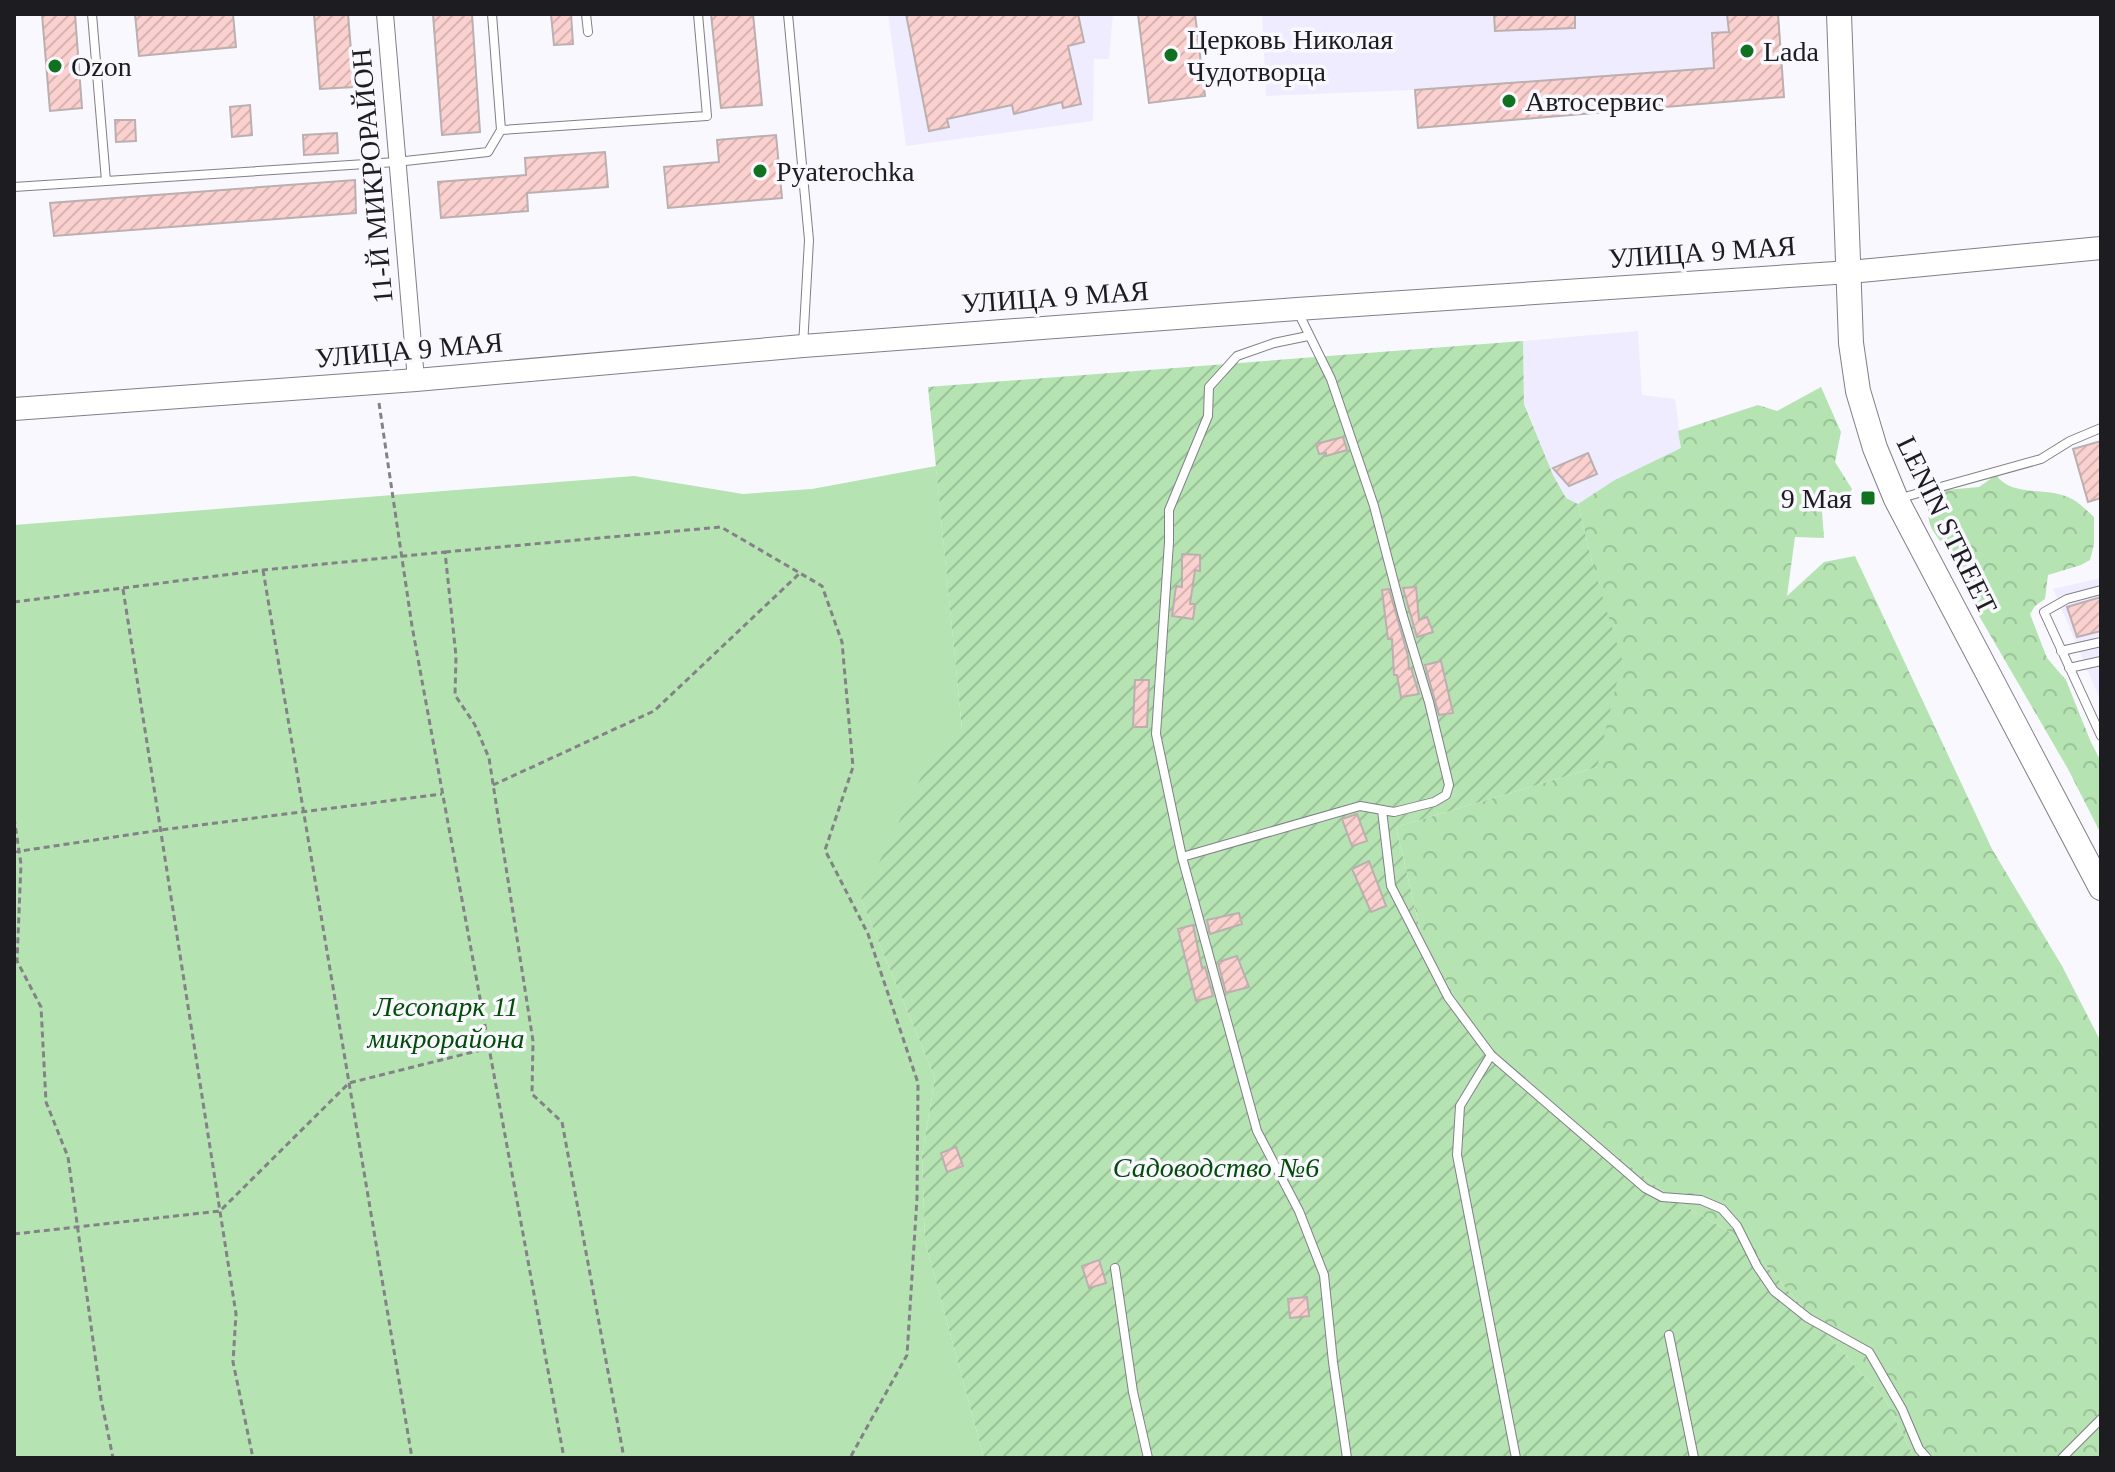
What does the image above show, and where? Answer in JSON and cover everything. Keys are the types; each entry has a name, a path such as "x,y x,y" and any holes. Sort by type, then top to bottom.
{"main road":[{"name":"LENIN STREET","path":"1839,14 1851,343 1858,391 1875,448 1896,499 2088,852 2101,888"},
{"name":"УЛИЦА 9 МАЯ","path":"14,409 1297,309 1850,272 2101,248"}],"street":[{"name":"11-Й МИКРОРАЙОН","path":"385,14 416,380"}],"lane":[{"path":"92,14 106,181"},
{"path":"14,187 396,162 488,152 501,130 492,14"},
{"path":"586,14 588,32"},
{"path":"501,130 707,116 698,14"},
{"path":"788,14 809,240 803,346"},
{"path":"1182,857 1360,806 1394,812 1434,802 1446,795 1449,785 1374,506 1331,379 1297,309"},
{"path":"1308,336 1274,343 1237,356 1209,387 1208,416 1169,510 1156,734 1182,857 1257,1131 1299,1211 1324,1275 1347,1458"},
{"path":"1896,499 2041,459 2070,441 2101,428"},
{"path":"2101,590 2067,599 2044,612 2101,736"},
{"path":"2061,651 2101,642"},
{"path":"2069,668 2101,661"},
{"path":"2090,714 2101,712"},
{"path":"1382,810 1391,886 1448,997 1491,1055 1645,1188 1662,1197 1701,1200 1722,1209 1737,1226 1757,1266 1774,1291 1808,1318 1869,1352 1902,1409 1919,1449 1927,1458"},
{"path":"1491,1055 1460,1106 1457,1155 1516,1458"},
{"path":"1115,1268 1133,1392 1148,1458"},
{"path":"1669,1335 1694,1458"},
{"path":"2062,1458 2101,1419"}],"path":[{"path":"376,383 401,554 442,794 564,1458"},
{"path":"14,602 401,554 721,527 822,586 842,642 853,767 825,850 868,934 918,1083 917,1198 907,1355 850,1458"},
{"path":"445,552 456,656 455,695 480,736 489,758 533,1041 532,1094 562,1122 624,1458"},
{"path":"263,570 412,1458"},
{"path":"493,785 654,711 800,573"},
{"path":"123,589 236,1314 233,1362 253,1458"},
{"path":"16,851 442,794"},
{"path":"14,818 16,851 21,864 17,961 41,1007 46,1102 68,1157 101,1399 113,1458"},
{"path":"14,1234 220,1211 349,1083 489,1048"}],"shaded area":[{"path":"888,14 1113,14 1109,59 1094,59 1093,121 906,146"},
{"path":"1262,14 1727,14 1729,32 1712,34 1714,68 1601,75 1604,112 1418,128 1414,90 1266,96"},
{"path":"1638,331 1642,395 1675,399 1682,448 1613,481 1578,504 1566,498 1553,475 1524,403 1523,341"},
{"path":"2101,578 2101,702 2053,589"}],"green space":[{"name":"Садоводство №6","path":"1523,341 1524,404 1553,475 1566,498 1578,504 1622,660 1597,767 1396,827 1422,938 1490,1060 1675,1200 1743,1240 1887,1402 1914,1458 984,1458 925,1241 922,1156 935,1078 861,899 937,745 962,729 928,387"},
{"path":"1821,387 1841,432 1835,462 1852,489 1843,510 1822,511 1824,538 1795,537 1787,596 1824,562 1855,556 1992,849 2062,966 2101,1042 2101,1458 1914,1458 1887,1402 1743,1240 1675,1200 1490,1060 1422,938 1396,827 1597,767 1593,566 1578,504 1613,481 1681,448 1678,431 1758,405 1777,411"},
{"name":"Лесопарк 11 микрорайона","path":"936,466 962,729 861,899 935,1078 922,1156 925,1241 984,1458 14,1458 14,525 634,476 743,494 812,489"},
{"path":"1996,475 2019,489 2068,497 2094,517 2094,544 2090,560 2048,575 2045,599 2030,614 2047,658 2066,680 2101,762 2101,834 2068,769 1978,614 1960,566 1929,521 1930,500 1946,490 1979,487"}],"building":[{"path":"42,14 75,14 82,108 50,111"},
{"path":"135,14 233,14 236,47 139,56"},
{"path":"314,14 348,14 354,87 320,89"},
{"path":"433,14 472,14 480,132 442,135"},
{"path":"551,14 571,14 573,44 554,45"},
{"path":"711,14 753,14 762,105 721,108"},
{"path":"906,14 1078,14 1084,42 1068,46 1081,104 1063,108 1062,102 1014,114 1012,105 947,119 949,127 929,131"},
{"name":"Церковь Николая Чудотворца","path":"1138,14 1195,14 1205,96 1149,103"},
{"path":"1494,14 1575,14 1575,28 1495,31"},
{"path":"1727,14 1778,14 1784,97 1418,128 1415,90 1714,68 1712,33 1729,32"},
{"path":"250,105 252,135 232,137 230,107"},
{"path":"115,120 135,120 136,141 116,142"},
{"path":"337,133 338,153 304,155 303,135"},
{"path":"776,135 782,198 668,208 664,167 719,162 717,140"},
{"path":"605,152 608,187 527,193 528,211 441,218 438,182 526,175 525,158"},
{"path":"355,180 356,213 54,236 50,203"},
{"path":"1343,437 1347,450 1326,456 1326,453 1319,454 1316,444"},
{"path":"2101,441 2101,498 2088,502 2073,449"},
{"path":"1588,453 1597,474 1569,486 1553,468"},
{"path":"1182,554 1200,555 1200,571 1195,570 1190,604 1195,604 1193,619 1172,616 1176,586 1182,587"},
{"path":"1416,587 1419,620 1427,617 1433,632 1417,637 1403,588"},
{"path":"1389,589 1409,669 1419,694 1401,697 1397,675 1394,675 1392,639 1388,639 1382,590"},
{"path":"2101,597 2101,631 2077,637 2067,607"},
{"path":"1441,661 1453,713 1439,715 1425,665"},
{"path":"1135,680 1149,680 1147,727 1133,727"},
{"path":"1357,814 1367,841 1352,846 1342,819"},
{"path":"1369,861 1386,906 1371,912 1352,869"},
{"path":"1239,913 1242,924 1210,934 1207,920"},
{"path":"1193,925 1202,968 1205,967 1213,996 1196,1001 1178,929"},
{"path":"1237,956 1249,987 1226,993 1218,962"},
{"path":"956,1147 963,1166 947,1172 941,1153"},
{"path":"1099,1260 1106,1283 1089,1288 1082,1266"},
{"path":"1307,1297 1309,1316 1290,1318 1288,1299"}],"place":[{"name":"Lada","path":"1747,51"},
{"name":"Церковь Николая Чудотворца","path":"1171,55"},
{"name":"Ozon","path":"55,66"},
{"name":"Автосервис","path":"1509,101"},
{"name":"Pyaterochka","path":"760,171"},
{"name":"9 Мая","path":"1868,498"}]}
